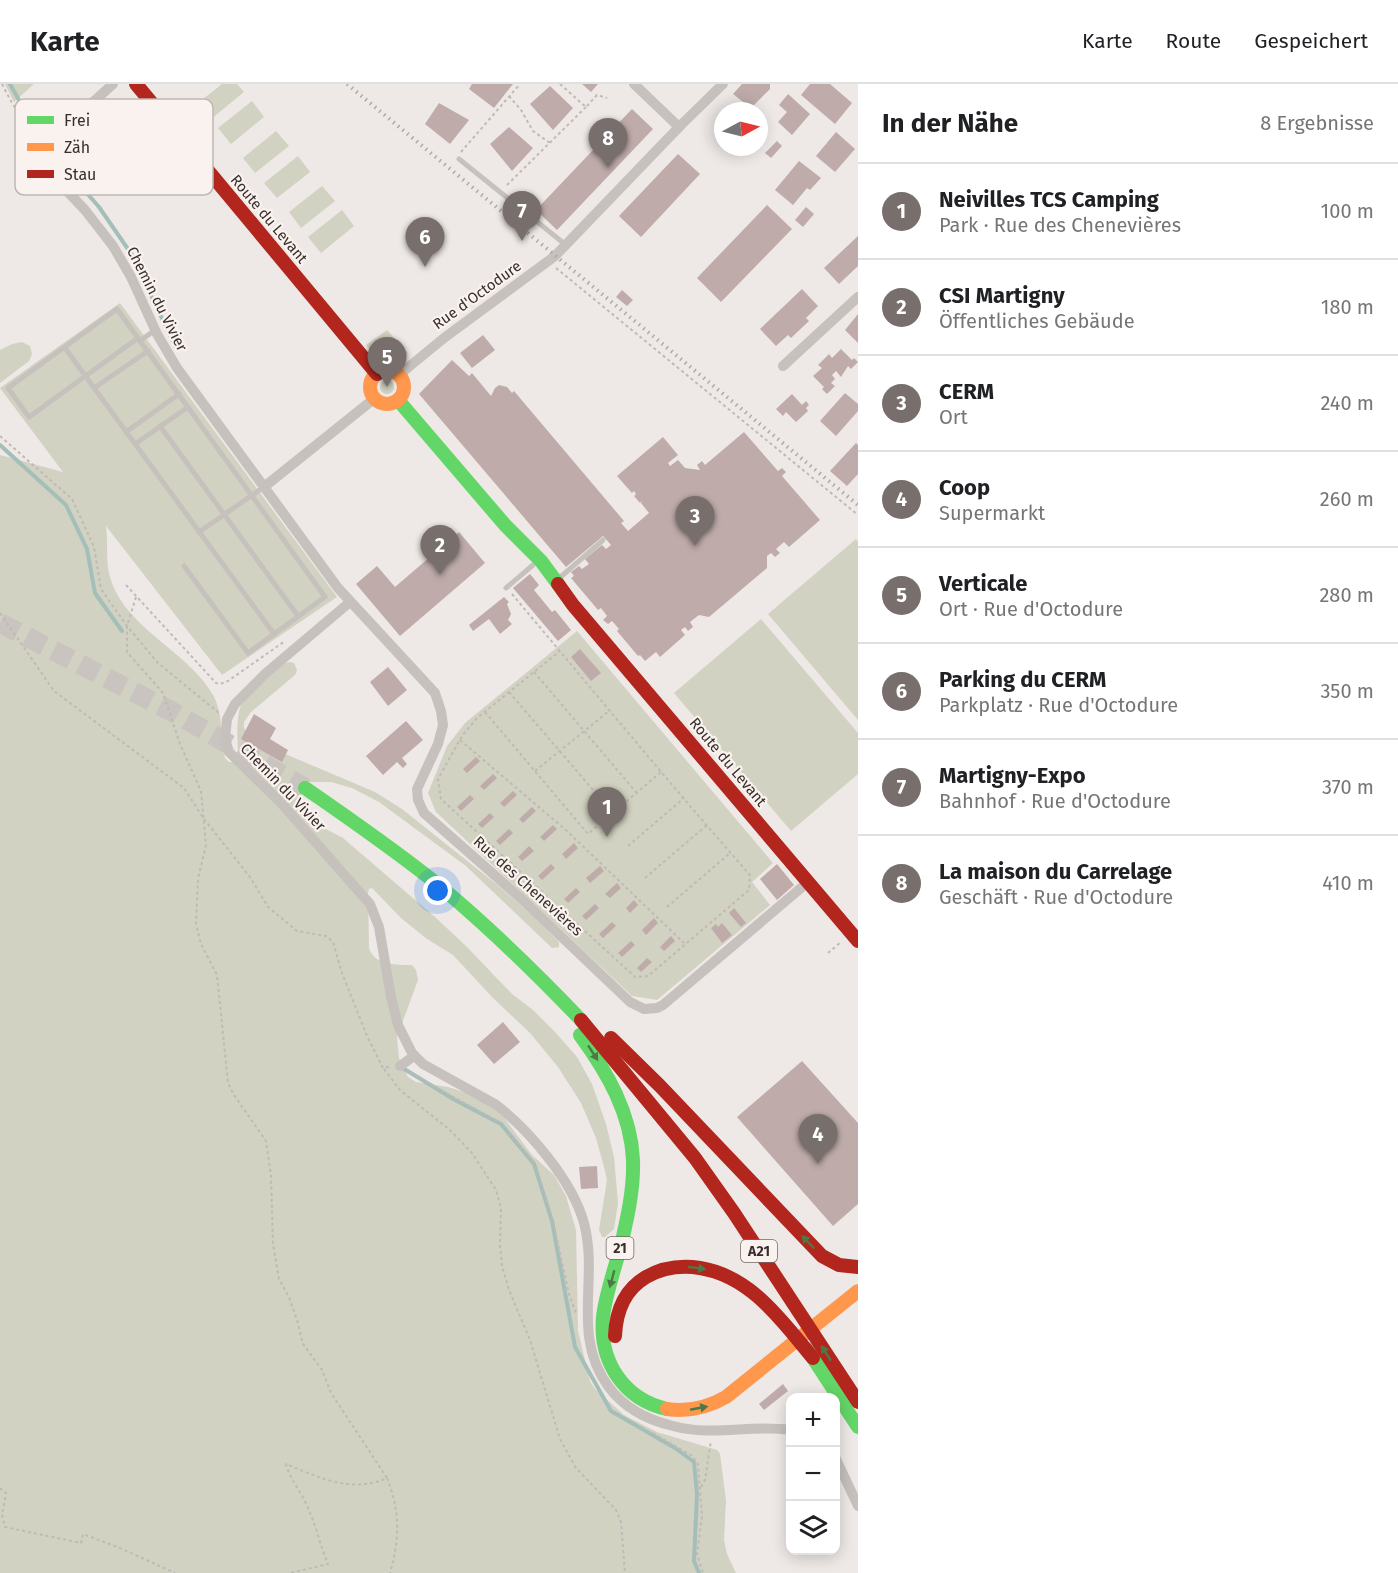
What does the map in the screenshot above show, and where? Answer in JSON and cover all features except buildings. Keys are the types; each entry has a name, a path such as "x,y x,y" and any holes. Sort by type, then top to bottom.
{"main road":[{"name":"Route du Levant","path":"136,84 148,99"},
{"name":"Route du Levant","path":"213,177 377,374"},
{"path":"387,370 399,375 404,386 398,400 386,404 375,398 371,392 371,385 377,374 387,370"},
{"name":"Route du Levant","path":"398,400 505,525 541,561 554,583"},
{"name":"Route du Levant","path":"505,525 533,565 554,583 858,941"},
{"name":"A21","path":"305,788 379,839 442,888 535,972 589,1028 695,1158 734,1213 858,1402"},
{"path":"535,972 631,1056 822,1256 836,1264 858,1267"},
{"name":"21","path":"535,972 591,1049 606,1074 623,1111 630,1138 633,1177 630,1203 603,1317 604,1344 612,1371 624,1387 649,1404 668,1409 690,1410 700,1409 722,1400 760,1363"},
{"name":"A21","path":"652,1107 858,1427"},
{"path":"813,1358 756,1295 733,1278 710,1270 696,1267 674,1267 651,1275 628,1293 619,1310 615,1335 619,1356 625,1368 635,1379 659,1395 685,1398 707,1393 760,1363 836,1301 858,1277"},
{"path":"836,1301 858,1291"}],"street":[{"path":"96,99 113,84"},
{"path":"634,84 680,127"},
{"name":"Rue d'Octodure","path":"399,375 476,314 548,262 723,84"},
{"name":"Chemin du Vivier","path":"71,195 113,246 131,277 155,330 177,368 312,555 350,602"},
{"path":"783,366 858,297"},
{"path":"264,488 375,398"},
{"path":"227,719 235,704 258,681 350,602"},
{"name":"Rue des Chenevières","path":"350,602 429,684 439,702 443,725 441,735 417,789 418,800 424,813 484,865 634,1006 651,1009 663,1005 808,882"},
{"name":"Chemin du Vivier","path":"227,719 225,739 229,752 281,803 373,909 382,943 394,1013 405,1042 414,1056 430,1068 504,1111 540,1150 572,1195 583,1220 589,1247 587,1315 589,1344 599,1371 613,1392 643,1416 673,1426 712,1432 786,1430"},
{"path":"400,1066 414,1056"},
{"path":"840,1468 858,1506"}],"lane":[{"path":"459,159 566,245"},
{"path":"155,330 139,340 85,376 29,417 8,388 117,309 139,340 147,351 179,394 325,597 248,653 184,566"},
{"path":"64,348 274,634"},
{"path":"94,388 147,351"},
{"path":"126,432 179,394"},
{"path":"135,444 188,407"},
{"path":"160,426 298,616"},
{"path":"199,532 264,488"},
{"path":"554,583 603,540"},
{"path":"506,588 533,565"}],"path":[{"path":"2,84 15,107"},
{"path":"459,159 460,153 520,84"},
{"path":"560,84 586,107"},
{"path":"500,192 597,95 607,98"},
{"path":"509,96 521,110 533,131 550,143"},
{"path":"548,262 858,515"},
{"path":"0,436 72,499 94,547 101,590 128,626 158,663 227,719"},
{"path":"126,585 153,612"},
{"path":"506,588 560,651 610,710 730,853 750,875 749,890 648,976 635,978 441,799 438,779 460,740 477,718 560,651"},
{"path":"136,597 128,626 127,652 162,693 180,744 201,791 206,845 198,879 196,924 201,944 217,975 228,1064 228,1083 266,1141 271,1176 273,1244 279,1279 292,1305 303,1344 322,1370 331,1393 387,1478 397,1508 396,1552 390,1573"},
{"path":"0,613 54,691 184,788 268,907 297,931 326,936 333,942 342,973 363,1026 383,1068 400,1090 450,1130 472,1153 496,1190 501,1208 502,1266 508,1290 530,1340 560,1439 566,1454 582,1475 616,1510 621,1522 625,1573"},
{"path":"534,672 636,792"},
{"path":"509,692 612,812"},
{"path":"535,771 610,710"},
{"path":"485,712 588,834 661,771"},
{"path":"460,740 567,831 684,944"},
{"path":"628,846 684,798"},
{"path":"645,878 707,825"},
{"path":"667,907 730,853"},
{"path":"828,953 843,940"},
{"path":"383,1068 400,1066 501,1123"},
{"path":"508,1131 535,1163 553,1221 569,1294 576,1313"},
{"path":"651,1432 696,1458 701,1487 702,1523 697,1554 703,1573"},
{"path":"701,1487 705,1480 712,1432"},
{"path":"290,1573 328,1564 319,1542 317,1529 303,1498 290,1479 286,1464 333,1482 369,1484 387,1478"},
{"path":"0,1488 6,1493 2,1515 5,1527 81,1543 83,1534 175,1573"}],"green space":[{"path":"5,84 34,84 15,99 14,102"},
{"path":"222,84 237,84 244,92 213,117 213,99 203,99"},
{"path":"252,101 264,117 231,144 218,128"},
{"path":"276,131 289,146 255,173 243,158"},
{"path":"298,156 310,172 277,198 264,183"},
{"path":"322,186 335,201 301,228 289,212"},
{"path":"342,210 354,226 321,253 308,237"},
{"path":"120,303 337,597 222,675 106,526 108,568 116,592 141,624 188,665 213,695 220,718 225,758 229,762 233,762 238,756 238,717 242,702 258,683 282,664 294,663 297,670 295,675 251,712 244,722 244,728 250,736 264,745 375,792 402,809 495,883 539,921 559,942 559,947 552,948 466,866 379,802 352,788 331,782 306,782 299,791 299,805 305,818 343,838 435,917 512,994 533,1010 577,1057 592,1084 606,1124 614,1157 618,1203 614,1229 605,1237 602,1237 599,1230 607,1180 596,1138 581,1103 558,1067 530,1033 453,955 427,939 401,918 372,888 369,889 369,948 372,954 386,963 412,965 416,970 418,980 397,1037 399,1058 408,1077 416,1082 448,1087 470,1094 489,1105 505,1119 532,1155 554,1175 566,1196 576,1230 578,1331 590,1381 595,1389 624,1415 657,1432 717,1450 720,1454 726,1501 724,1540 727,1554 736,1573 0,1573 0,455 63,472 0,388"},
{"path":"387,330 408,353 391,360 380,357 370,350 366,345"},
{"path":"22,342 30,346 32,354 29,361 0,383 0,350"},
{"path":"384,380 390,380 394,387 390,394 384,394 380,390 380,384"},
{"path":"856,539 858,542 858,720 768,614"},
{"path":"761,619 858,733 858,774 791,831 674,693"},
{"path":"577,631 773,863 752,882 770,905 657,1000 632,996 436,812 428,793 447,746 465,723"}],"waterway":[{"path":"10,84 18,99"},
{"path":"88,195 132,255 175,346"},
{"path":"0,445 66,505 87,549 95,593 122,631"},
{"path":"401,1067 455,1100 501,1124 534,1164 552,1221 575,1347 611,1411 675,1448 694,1462 697,1494 694,1561 699,1573"}],"tunnel":[{"path":"0,623 171,711 305,788"}],"railway":[{"path":"347,84 858,505"}],"traffic: fast":[{"path":"398,400 505,525 541,561 558,584"},
{"path":"305,788 442,888 513,952 581,1020"},
{"path":"580,1035 616,1094 628,1126 633,1160 633,1180 628,1211 604,1307 605,1349 617,1376 626,1387 651,1404 667,1409"},
{"path":"807,1349 858,1427"}],"traffic: slow":[{"path":"387,370 399,375 404,387 399,399 387,404 375,399 370,387 375,375 387,370"},
{"path":"667,1409 697,1408 726,1397 858,1291"}],"traffic: jam":[{"path":"136,84 148,99"},
{"path":"213,177 377,374"},
{"path":"558,584 573,605 858,941"},
{"path":"581,1020 695,1158 734,1213 858,1402"},
{"path":"611,1038 660,1086 822,1256 839,1265 858,1267"},
{"path":"615,1336 619,1310 627,1295 638,1282 665,1269 693,1267 718,1273 750,1290 777,1315 813,1358"}],"place":[{"name":"La maison du Carrelage","path":"608,168"},
{"name":"Martigny-Expo","path":"522,241"},
{"name":"Parking du CERM","path":"425,267"},
{"name":"Verticale","path":"387,387"},
{"name":"CERM","path":"695,546"},
{"name":"CSI Martigny","path":"440,575"},
{"name":"Neivilles TCS Camping","path":"607,837"},
{"name":"Coop","path":"818,1164"}]}
